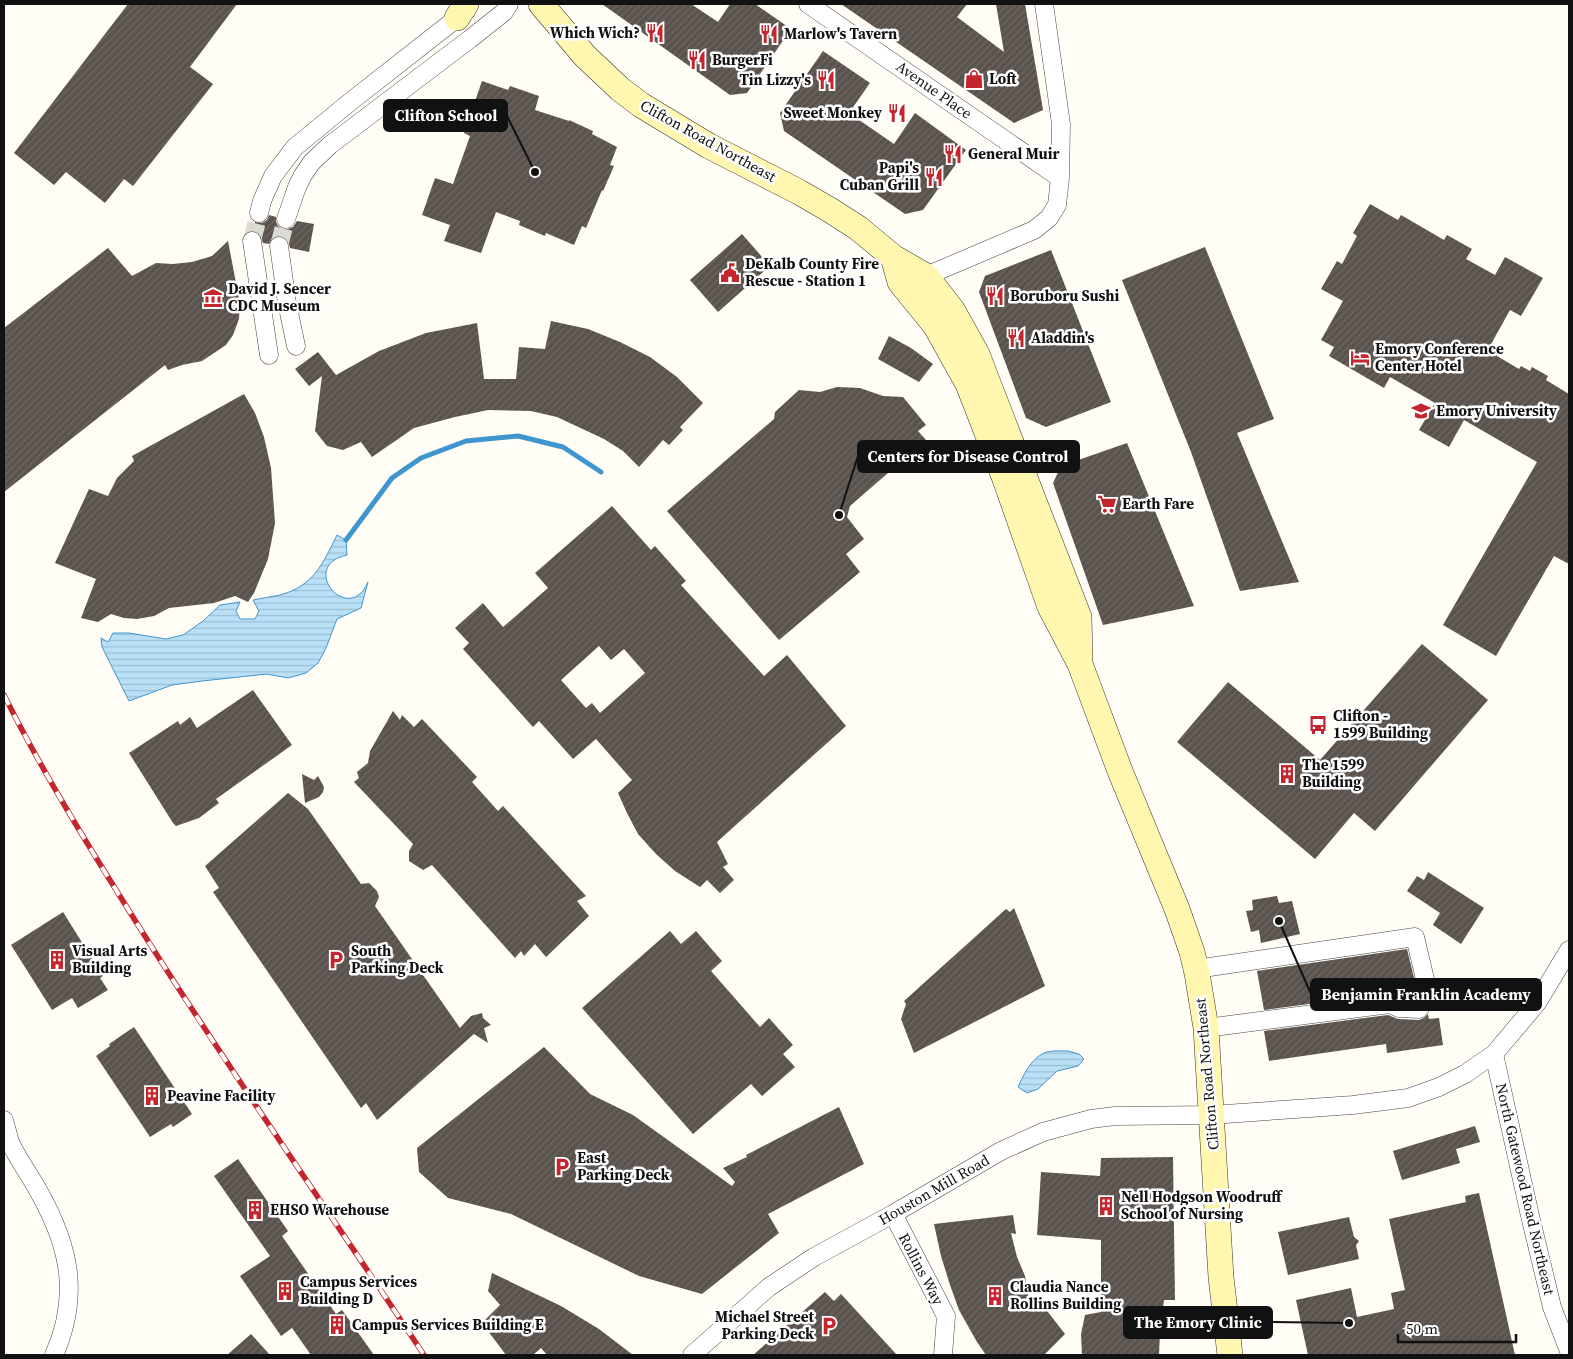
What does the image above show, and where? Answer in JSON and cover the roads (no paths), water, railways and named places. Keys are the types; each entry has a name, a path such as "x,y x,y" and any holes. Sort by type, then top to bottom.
{"main road":[{"name":"Clifton Road Northeast","path":"541,4 585,56 620,89 641,105 709,146 830,210 858,228 893,257 926,276 953,312 977,354 993,393 1079,617 1080,664"},
{"name":"Clifton Road Northeast","path":"893,257 900,282 935,325 968,384 1002,471 1050,607 1080,664 1189,945 1196,968 1206,1028 1221,1277 1230,1355"}],"street":[{"path":"259,213 262,200 273,176 295,147 461,11 477,4"},
{"path":"286,219 297,187 312,162 330,145 477,34 504,12 509,4"},
{"name":"Avenue Place","path":"808,4 1060,178"},
{"path":"926,276 1034,230 1049,218 1057,205 1060,178 1061,124 1044,4"},
{"path":"252,240 269,355"},
{"path":"279,246 287,303 296,346"},
{"path":"1196,968 1415,937 1429,996 1419,1009 1398,1008 1390,1004 1206,1028"},
{"name":"Houston Mill Road","path":"692,1355 776,1282 814,1257 893,1214 1001,1151 1052,1130 1091,1119 1115,1116 1211,1115 1337,1106 1408,1098 1439,1087 1465,1074 1494,1054 1537,1003 1569,950"},
{"name":"North Gatewood Road Northeast","path":"1494,1054 1547,1288 1552,1307 1569,1351"},
{"path":"4,1120 10,1143 50,1211 67,1263 70,1288 69,1304 66,1322 54,1355"},
{"name":"Rollins Way","path":"893,1214 946,1316 944,1355"}],"water":[{"path":"337,535 346,540 347,555 333,561 327,570 327,580 332,590 340,596 350,598 360,594 368,582 361,608 337,619 318,663 306,673 288,678 267,674 172,685 129,701 102,647 101,638 108,642 113,633 129,633 166,639 183,635 203,621 220,605 240,602 236,611 240,619 255,619 259,611 253,600 280,595 301,586 322,564"},
{"path":"1050,1051 1068,1051 1079,1054 1084,1059 1078,1066 1057,1071 1038,1089 1027,1093 1018,1087 1028,1067 1039,1056"}],"waterway":[{"path":"346,540 392,478 421,458 466,441 518,436 563,447 601,472"}],"tunnel":[{"path":"252,241 259,213"},
{"path":"279,246 286,219"}],"railway":[{"path":"4,695 53,786 143,933 424,1355"}],"place":[{"name":"Which Wich?","path":"655,33"},
{"name":"Marlow's Tavern","path":"769,34"},
{"name":"BurgerFi","path":"697,60"},
{"name":"Loft","path":"974,79"},
{"name":"Tin Lizzy's","path":"826,80"},
{"name":"Sweet Monkey","path":"897,113"},
{"name":"General Muir","path":"953,154"},
{"name":"Clifton School","path":"535,172"},
{"name":"Papi's Cuban Grill","path":"934,177"},
{"name":"DeKalb County Fire Rescue - Station 1","path":"730,273"},
{"name":"Boruboru Sushi","path":"995,296"},
{"name":"David J. Sencer CDC Museum","path":"213,298"},
{"name":"Aladdin's","path":"1016,338"},
{"name":"Emory Conference Center Hotel","path":"1360,358"},
{"name":"Emory University","path":"1421,411"},
{"name":"Earth Fare","path":"1107,504"},
{"name":"Centers for Disease Control","path":"839,515"},
{"name":"Clifton - 1599 Building","path":"1318,725"},
{"name":"The 1599 Building","path":"1287,774"},
{"name":"Benjamin Franklin Academy","path":"1279,921"},
{"name":"Visual Arts Building","path":"57,960"},
{"name":"South Parking Deck","path":"336,960"},
{"name":"Peavine Facility","path":"152,1096"},
{"name":"East Parking Deck","path":"562,1167"},
{"name":"Nell Hodgson Woodruff School of Nursing","path":"1106,1206"},
{"name":"EHSO Warehouse","path":"255,1210"},
{"name":"Campus Services Building D","path":"285,1291"},
{"name":"Claudia Nance Rollins Building","path":"995,1296"},
{"name":"The Emory Clinic","path":"1349,1323"},
{"name":"Campus Services Building E","path":"337,1325"},
{"name":"Michael Street Parking Deck","path":"829,1326"}]}
